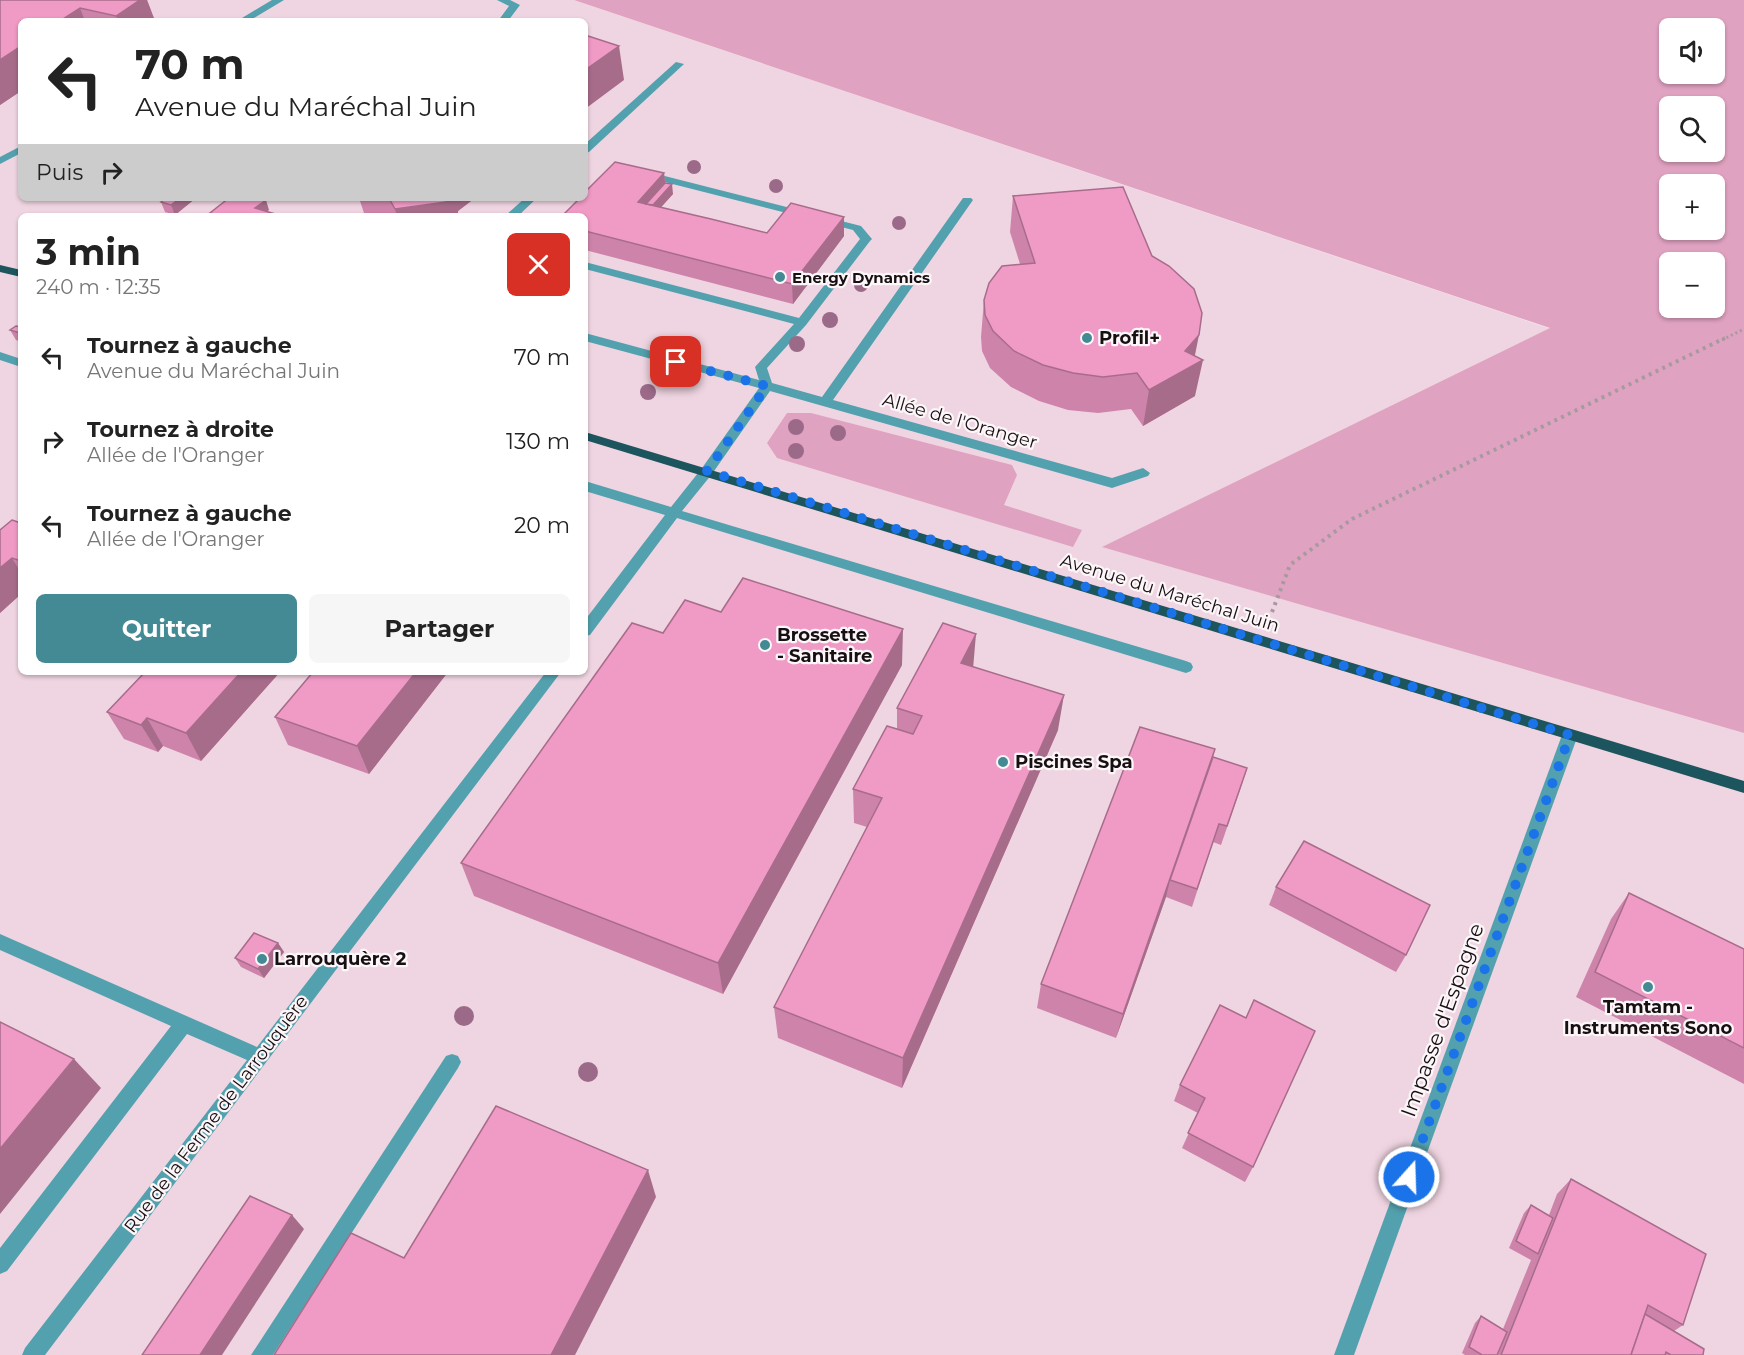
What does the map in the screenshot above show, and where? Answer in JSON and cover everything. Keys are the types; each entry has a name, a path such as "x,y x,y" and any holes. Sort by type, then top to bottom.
{"main road":[{"path":"0,268 18,273"},
{"name":"Avenue du Maréchal Juin","path":"588,437 707,471 1744,787"}],"street":[{"path":"247,18 279,0"},
{"path":"502,0 516,5 505,18"},
{"path":"588,147 679,64"},
{"path":"0,161 18,151"},
{"path":"588,627 707,471 767,386 761,367 802,322 866,239 857,228 632,171"},
{"path":"825,402 967,200"},
{"path":"514,213 528,201"},
{"path":"588,266 802,322"},
{"name":"Allée de l'Oranger","path":"588,339 767,386 1112,483 1143,473"},
{"path":"0,356 18,362"},
{"path":"588,487 1186,667"},
{"name":"Rue de la Ferme de Larrouquère","path":"32,1355 552,675"},
{"name":"Impasse d'Espagne","path":"1344,1355 1570,735"},
{"path":"0,942 260,1057"},
{"path":"0,1264 184,1024"},
{"path":"261,1355 452,1062"}],"path":[{"path":"1260,640 1290,565 1352,519 1744,329"}],"shaded area":[{"path":"0,0 574,0 1551,329 1103,547 1744,733 1744,1355 0,1355"},
{"path":"574,0 1744,0 1744,733 1102,547 1550,328"},
{"path":"787,413 811,413 1012,465 1017,475 1004,505 1082,530 1073,547 777,458 767,443"}],"building":[{"path":"0,0 140,0 116,16 80,8 65,18 18,18 18,48 0,60"},
{"path":"588,36 619,46 588,68"},
{"path":"615,162 664,173 638,202 767,233 791,203 844,217 792,284 588,232 588,213 565,213 577,201 588,201 588,189"},
{"path":"665,183 672,184 653,205 646,204"},
{"path":"1123,187 1152,256 1169,266 1194,289 1202,313 1199,335 1185,351 1203,360 1149,390 1137,373 1103,377 1073,373 1043,365 1014,351 993,331 985,315 984,300 989,283 1002,266 1035,263 1013,196"},
{"path":"162,201 176,201 171,205"},
{"path":"225,201 265,201 255,208 272,213 210,213"},
{"path":"391,201 453,201 395,209"},
{"path":"16,326 18,326 18,332 10,330"},
{"path":"12,520 18,522 18,560 12,558 0,568 0,530"},
{"path":"743,578 903,629 718,963 461,863 632,623 663,633 685,600 721,612"},
{"path":"943,623 976,634 961,663 1064,695 903,1058 774,1007 882,798 853,789 887,726 913,734 922,716 897,708"},
{"path":"142,675 238,675 186,733 147,718 141,725 107,712"},
{"path":"310,675 414,675 357,746 275,717"},
{"path":"1140,727 1215,749 1123,1014 1041,984"},
{"path":"1213,757 1247,768 1227,826 1219,824 1197,889 1170,880"},
{"path":"1304,841 1430,905 1406,955 1276,887"},
{"path":"1629,893 1744,949 1744,1048 1595,972"},
{"path":"254,933 278,943 258,969 235,958"},
{"path":"1254,1000 1315,1031 1253,1167 1188,1133 1205,1098 1180,1085 1220,1005 1246,1018"},
{"path":"0,1022 74,1059 0,1149"},
{"path":"496,1106 648,1170 551,1355 274,1355 351,1233 404,1258"},
{"path":"1571,1179 1706,1254 1683,1325 1648,1305 1631,1355 1501,1355"},
{"path":"250,1196 292,1215 200,1355 142,1355"},
{"path":"1531,1205 1553,1218 1538,1254 1516,1241"},
{"path":"1645,1314 1704,1349 1703,1355 1671,1355 1666,1352 1665,1355 1631,1355"},
{"path":"1481,1316 1507,1332 1497,1355 1482,1355 1469,1347"}],"place":[{"name":"Energy Dynamics","path":"780,277"},
{"name":"Profil+","path":"1087,338"},
{"name":"Brossette - Sanitaire","path":"765,645"},
{"name":"Piscines Spa","path":"1003,762"},
{"name":"Larrouquère 2","path":"262,959"},
{"name":"Tamtam - Instruments Sono","path":"1648,987"}],"route":[{"path":"676,362 767,386 707,471 1570,735 1409,1177"}]}
